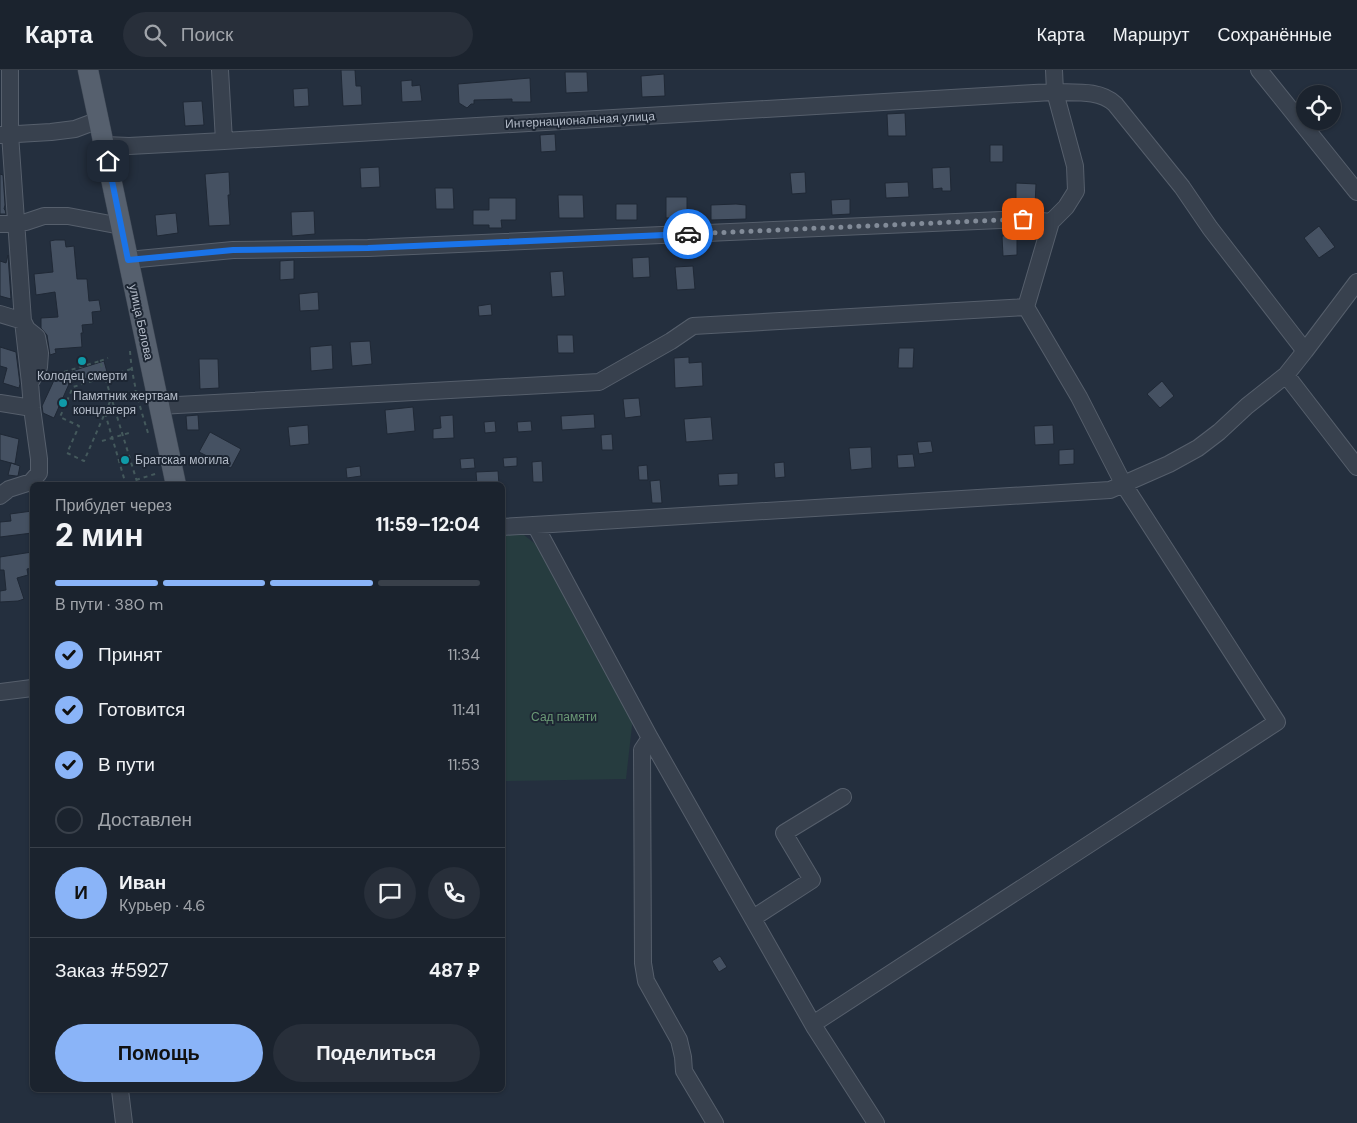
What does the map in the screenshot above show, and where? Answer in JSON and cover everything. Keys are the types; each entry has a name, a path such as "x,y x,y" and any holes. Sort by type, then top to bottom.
{"main road":[{"name":"улица Белова","path":"88,70 174,480"}],"street":[{"path":"10,70 5,134 8,224 23,321 39,459 39,473 31,482"},
{"path":"220,70 224,141"},
{"path":"813,1024 1277,722 1124,484 1079,397 1026,307 1051,222 1066,207 1076,191 1075,166 1055,92 1054,70"},
{"path":"1260,70 1357,192"},
{"name":"Интернациональная улица","path":"105,145 130,146 224,141 1055,92 1092,93 1109,98 1115,104 1182,187 1210,228 1305,351"},
{"path":"5,134 75,129 98,120"},
{"path":"8,224 26,222 44,216 68,216 121,226"},
{"path":"128,260 233,250 368,248 1023,219 1051,222"},
{"path":"505,527 1110,490 1170,464 1198,448 1219,432 1247,406 1286,375 1357,282"},
{"path":"159,406 599,382 671,341 693,326 1026,307"},
{"path":"0,314 23,321"},
{"path":"1286,375 1357,467"},
{"path":"0,403 32,408"},
{"path":"3,491 30,482"},
{"path":"535,525 650,738 813,1024 876,1123"},
{"path":"0,692 30,688"},
{"path":"650,738 642,750 643,963 646,981 679,1040 684,1071 715,1123"},
{"path":"753,918 812,880 784,833 842,797"},
{"path":"120,1092 124,1123"}],"path":[{"path":"64,372 108,358"},
{"path":"100,360 136,480 174,480"},
{"path":"112,397 84,461 67,453 79,426 60,417 73,387 131,369"},
{"path":"112,397 136,391"},
{"path":"105,413 124,482"},
{"path":"102,441 132,432"}],"green space":[{"name":"Сад памяти","path":"513,531 524,535 538,546 633,717 626,779 505,781 505,532"}],"building":[{"path":"341,70 355,70 356,86 361,86 362,105 343,106"},
{"path":"565,72 587,72 588,92 566,93"},
{"path":"664,74 665,96 642,97 641,76"},
{"path":"530,78 531,102 512,102 512,99 474,100 474,104 467,108 459,103 458,84"},
{"path":"412,80 412,86 420,85 422,101 402,102 401,81"},
{"path":"308,88 309,106 294,107 293,89"},
{"path":"202,101 204,125 185,126 183,102"},
{"path":"905,113 906,136 888,136 887,114"},
{"path":"555,134 556,151 541,152 540,135"},
{"path":"990,145 1003,145 1003,162 990,162"},
{"path":"379,167 380,187 361,188 360,168"},
{"path":"950,167 951,191 942,191 942,188 933,189 932,168"},
{"path":"229,172 230,225 209,226 205,174"},
{"path":"805,172 806,193 792,194 790,173"},
{"path":"0,174 3,175 4,209 6,214 0,214"},
{"path":"908,182 909,197 886,198 885,183"},
{"path":"1016,183 1036,184 1035,205 1016,204"},
{"path":"435,188 453,188 454,209 436,209"},
{"path":"558,195 583,195 584,218 559,218"},
{"path":"666,197 687,197 687,218 666,218"},
{"path":"489,198 516,198 516,220 501,220 502,228 489,228 489,225 473,225 473,210 489,210"},
{"path":"850,199 850,214 832,215 831,200"},
{"path":"616,204 637,204 637,220 616,220"},
{"path":"711,205 746,205 746,219 711,220"},
{"path":"314,211 315,234 292,236 291,212"},
{"path":"176,213 178,233 157,236 155,215"},
{"path":"1319,226 1335,247 1319,258 1304,238"},
{"path":"1017,235 1017,255 1003,256 1002,236"},
{"path":"65,240 66,247 74,246 77,279 87,279 89,301 99,300 101,311 92,312 93,324 82,325 82,347 55,349 56,353 50,355 47,335 41,328 41,318 58,317 55,292 36,295 34,274 53,272 50,241"},
{"path":"8,255 11,299 0,296 0,261 6,263"},
{"path":"649,257 650,277 633,278 632,258"},
{"path":"294,260 294,279 280,280 280,261"},
{"path":"693,266 695,289 677,290 675,267"},
{"path":"563,271 565,296 552,297 550,272"},
{"path":"318,292 319,310 300,311 299,294"},
{"path":"491,304 492,315 479,316 478,306"},
{"path":"557,335 573,335 574,353 558,353"},
{"path":"370,341 372,364 352,366 350,342"},
{"path":"332,345 333,369 311,371 310,347"},
{"path":"0,347 16,352 19,388 3,383 7,368 0,366"},
{"path":"899,348 914,348 913,368 898,368"},
{"path":"689,357 689,363 702,362 703,386 675,388 674,358"},
{"path":"199,359 218,359 219,388 200,389"},
{"path":"104,361 107,372 69,384 54,418 43,413 42,406 56,376"},
{"path":"1162,381 1174,396 1160,408 1147,394"},
{"path":"639,398 641,416 625,418 623,399"},
{"path":"413,407 415,431 387,434 385,410"},
{"path":"594,414 595,428 562,430 561,416"},
{"path":"198,415 199,430 187,430 186,416"},
{"path":"453,415 454,438 433,439 433,429 441,428 440,416"},
{"path":"711,417 713,440 686,442 684,419"},
{"path":"495,421 496,432 485,433 484,422"},
{"path":"531,421 532,431 518,432 517,422"},
{"path":"308,425 309,444 290,446 288,427"},
{"path":"1053,425 1054,444 1035,445 1034,426"},
{"path":"210,432 241,449 231,468 199,452"},
{"path":"0,434 19,439 15,464 0,460"},
{"path":"612,434 613,450 602,450 601,435"},
{"path":"931,441 933,452 919,454 917,442"},
{"path":"871,447 872,468 851,470 849,448"},
{"path":"1074,449 1074,464 1059,465 1059,450"},
{"path":"913,454 915,467 898,468 897,455"},
{"path":"517,457 517,466 504,467 503,458"},
{"path":"474,458 475,468 461,469 460,459"},
{"path":"542,461 543,482 533,482 532,462"},
{"path":"784,462 785,477 775,478 774,463"},
{"path":"11,463 20,466 18,476 8,475"},
{"path":"647,465 648,480 639,480 638,466"},
{"path":"360,466 361,476 347,478 346,468"},
{"path":"498,471 499,482 477,482 476,472"},
{"path":"738,473 738,485 719,486 718,474"},
{"path":"660,480 662,503 652,503 650,481"},
{"path":"30,511 30,533 0,537 0,522 11,521 10,514"},
{"path":"30,552 30,568 27,569 28,575 17,578 24,599 0,602 0,591 6,590 4,570 0,570 0,557"},
{"path":"720,956 727,967 719,972 712,961"}],"way so far":[{"path":"688,234 1023,219"}],"place":[{"name":"Колодец смерти","path":"82,361"},
{"name":"Памятник жертвам концлагеря","path":"63,403"},
{"name":"Братская могила","path":"125,460"}],"route":[{"path":"108,161 128,260 233,250 368,248 688,234"}]}
